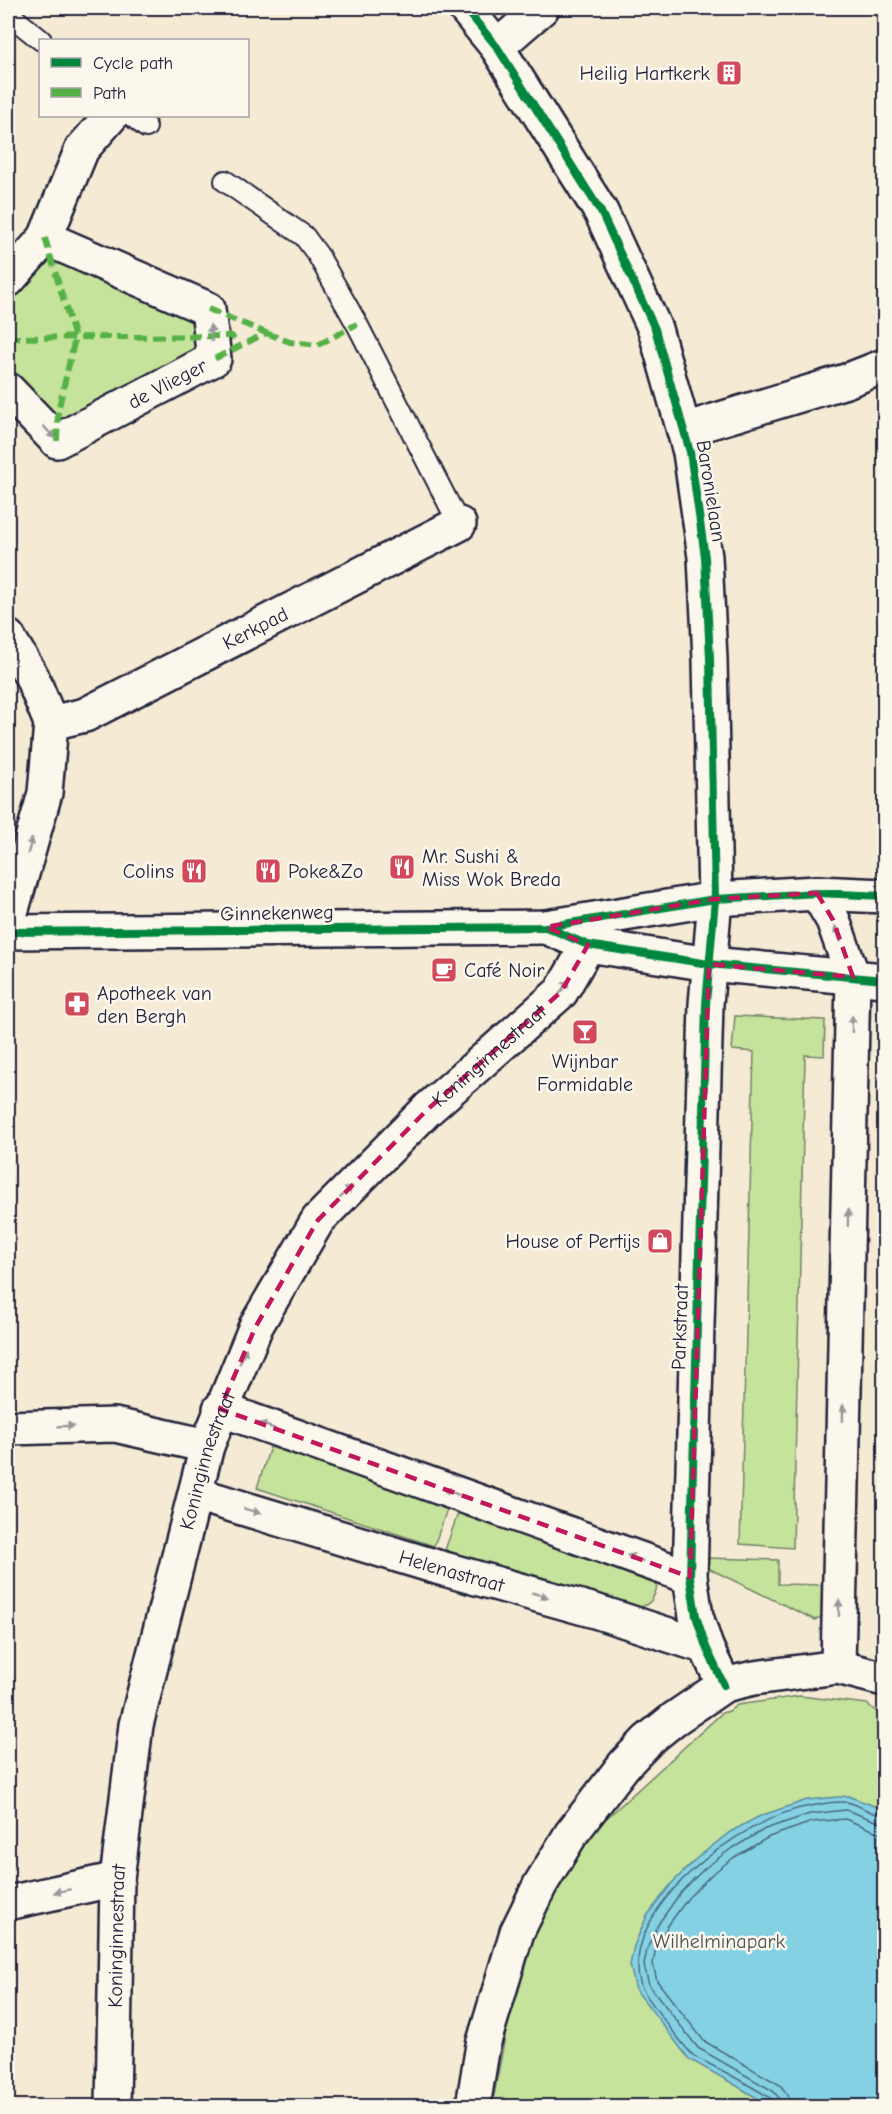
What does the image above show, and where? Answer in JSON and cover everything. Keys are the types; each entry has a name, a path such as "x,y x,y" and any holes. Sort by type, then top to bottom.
{"street":[{"name":"Baronielaan","path":"465,8 497,47 601,212 655,329 690,452 705,557 710,659 715,899 709,964"},
{"path":"497,47 542,8"},
{"path":"8,280 45,238 82,149 110,117"},
{"name":"de Vlieger","path":"8,390 57,441 214,359 208,309 45,238"},
{"path":"684,430 846,381 885,366"},
{"name":"Kerkpad","path":"51,723 85,716 459,524"},
{"path":"8,637 32,677 51,723 45,793 8,923"},
{"path":"817,893 869,978 838,1667"},
{"name":"Ginnekenweg","path":"8,932 546,927 715,899 817,893 885,896"},
{"name":"Ginnekenweg","path":"546,927 588,945 709,964 869,978"},
{"name":"Koninginnestraat","path":"113,2106 117,1879 136,1725 207,1446 220,1409 256,1326 318,1220 428,1109 561,992 588,945"},
{"name":"Parkstraat","path":"709,964 705,1016 690,1577 696,1616 706,1647 724,1685"},
{"path":"220,1409 690,1577"},
{"path":"8,1428 115,1425 207,1446"},
{"name":"Helenastraat","path":"196,1494 437,1567 595,1611 706,1647"},
{"path":"473,2106 483,2045 517,1932 540,1885 571,1834 624,1765 648,1740 724,1685 754,1678 838,1667 885,1679"},
{"path":"8,1903 117,1879"}],"lane":[{"path":"8,9 15,20 40,39"},
{"path":"225,181 304,236 318,255 358,326 459,524"}],"highlighted area":[{"path":"817,893 833,920 853,977 709,964 690,1577 220,1409 256,1326 318,1220 428,1109 561,992 588,945 546,927 715,899"}],"green space":[{"path":"38,258 66,259 195,315 196,357 59,426 8,370 8,293"},
{"path":"735,1016 825,1020 824,1056 805,1055 793,1548 740,1544 754,1052 732,1050"},
{"path":"270,1447 449,1504 434,1546 257,1488"},
{"path":"460,1508 649,1571 657,1587 654,1596 644,1606 635,1608 445,1550"},
{"path":"706,1558 778,1560 778,1584 824,1585 823,1616 815,1620 718,1573 706,1567"},
{"name":"Wilhelminapark","path":"800,1696 867,1704 884,1718 884,2106 492,2106 515,1983 543,1906 586,1837 722,1713 737,1705"}],"water":[{"path":"848,1796 884,1811 884,2106 770,2106 689,2059 636,1990 630,1965 634,1946 647,1916 671,1884 697,1858 730,1832 760,1816 807,1800"}],"marked path":[{"path":"45,238 75,338 58,411 57,441"},
{"path":"208,309 266,333 214,359"},
{"path":"266,333 290,342 318,345 357,324"},
{"path":"8,338 232,336 238,348"}],"cycle path":[{"path":"465,8 497,47 601,212 655,329 690,452 705,557 710,659 715,899 706,1004 690,1577 696,1616 706,1647 724,1685"},
{"path":"8,932 546,927 715,899 817,893 884,896"},
{"path":"546,927 588,945 709,964 884,980"}],"place":[{"name":"Heilig Hartkerk","path":"729,73"},
{"name":"Mr. Sushi & Miss Wok Breda","path":"402,867"},
{"name":"Colins","path":"194,871"},
{"name":"Poke&Zo","path":"268,871"},
{"name":"Café Noir","path":"444,970"},
{"name":"Apotheek van den Bergh","path":"77,1004"},
{"name":"Wijnbar Formidable","path":"585,1032"},
{"name":"House of Pertijs","path":"660,1241"}]}
